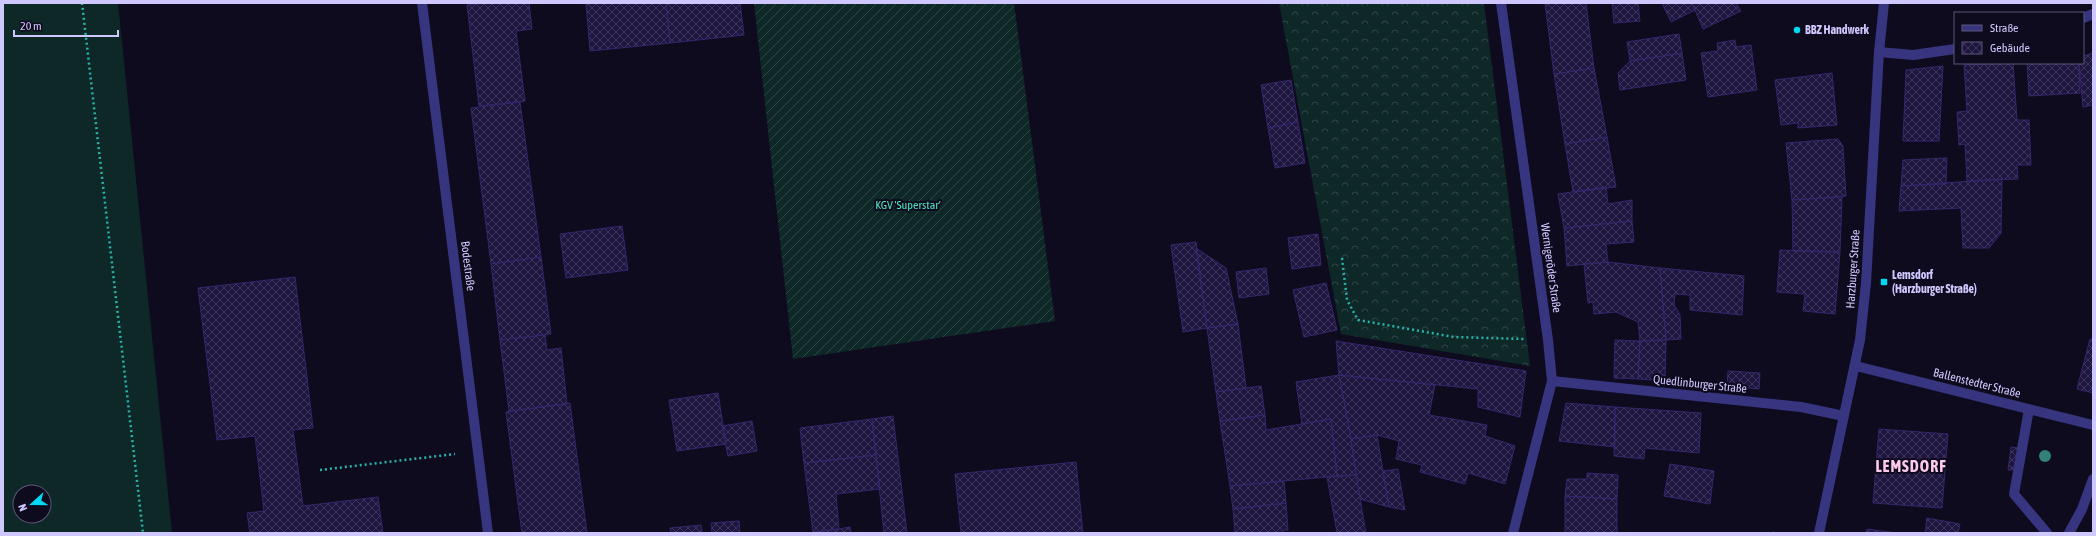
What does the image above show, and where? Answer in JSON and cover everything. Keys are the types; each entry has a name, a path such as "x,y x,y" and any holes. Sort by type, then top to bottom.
{"street":[{"name":"Bodestraße","path":"422,3 488,533"},
{"name":"Wernigeröder Straße","path":"1501,3 1548,340 1552,381 1513,533"},
{"name":"Harzburger Straße","path":"1820,533 1856,366 1866,283 1879,52 1884,3"},
{"path":"1879,52 1913,56 1954,49"},
{"name":"Ballenstedter Straße","path":"1856,366 2093,425"},
{"name":"Quedlinburger Straße","path":"1552,381 1801,407 1844,416"},
{"path":"2029,409 2014,494 2047,533"},
{"path":"2069,533 2082,509 2093,479"}],"path":[{"path":"82,3 143,533"},
{"path":"1342,258 1347,300 1358,320 1454,336 1548,340"},
{"path":"320,470 446,455"}],"green space":[{"path":"3,3 118,3 172,533 3,533"},
{"name":"KGV 'Superstar'","path":"754,3 1014,3 1055,321 793,359"},
{"path":"1279,3 1484,3 1530,366 1341,334"}],"building":[{"path":"486,3 529,3 532,29 516,31 525,101 479,106 467,5"},
{"path":"586,3 666,3 670,43 590,51"},
{"path":"666,3 740,3 744,35 670,43"},
{"path":"1545,3 1586,3 1594,68 1554,74"},
{"path":"1612,3 1638,3 1640,21 1614,23"},
{"path":"1662,3 1692,3 1695,10 1671,22"},
{"path":"1692,3 1736,3 1741,11 1703,29"},
{"path":"1679,34 1682,53 1630,61 1627,42"},
{"path":"1735,40 1736,47 1751,45 1757,90 1708,97 1701,53 1718,51 1717,43"},
{"path":"1682,53 1686,80 1620,90 1618,73 1630,61"},
{"path":"2093,53 2093,105 2083,107 2079,64 2084,64 2084,56"},
{"path":"2013,64 2017,120 2029,120 2031,165 2017,165 2018,179 1967,181 1965,144 1959,145 1957,112 1967,111 1964,65"},
{"path":"2027,64 2079,64 2080,93 2029,96"},
{"path":"1943,66 1939,141 1903,141 1906,70"},
{"path":"1594,68 1607,137 1565,144 1554,74"},
{"path":"1832,73 1837,125 1798,128 1798,123 1781,125 1775,80"},
{"path":"1291,80 1298,122 1268,128 1261,85"},
{"path":"520,102 541,257 491,264 471,108"},
{"path":"1298,122 1305,163 1275,168 1268,128"},
{"path":"1607,137 1616,187 1573,192 1565,144"},
{"path":"1838,139 1843,146 1846,196 1792,200 1786,143"},
{"path":"1947,158 1946,184 1901,186 1903,160"},
{"path":"2002,179 2001,233 1989,248 1963,248 1961,208 1899,211 1901,186"},
{"path":"1606,187 1608,204 1632,200 1632,221 1564,228 1558,194"},
{"path":"1842,197 1840,252 1793,251 1792,200"},
{"path":"1632,221 1634,242 1606,244 1608,262 1567,266 1564,228"},
{"path":"622,226 628,270 566,278 560,234"},
{"path":"1318,234 1321,265 1292,269 1288,238"},
{"path":"1196,242 1207,328 1183,332 1171,245"},
{"path":"1196,248 1226,268 1238,324 1207,328"},
{"path":"1780,250 1840,252 1835,314 1803,311 1805,294 1777,292"},
{"path":"541,257 551,334 500,340 491,264"},
{"path":"1608,262 1660,268 1666,340 1640,341 1638,322 1616,312 1594,314 1593,302 1588,303 1584,264"},
{"path":"1266,268 1269,294 1239,298 1236,272"},
{"path":"1660,268 1744,276 1742,315 1690,310 1690,295 1675,294 1674,305 1680,315 1681,339 1666,340"},
{"path":"295,277 313,428 293,430 303,506 378,497 383,533 250,533 247,513 264,511 255,436 217,440 198,288"},
{"path":"1326,283 1337,330 1304,337 1293,290"},
{"path":"1238,324 1246,388 1216,392 1207,328"},
{"path":"545,335 547,350 561,348 567,404 509,411 500,340"},
{"path":"2090,339 2093,340 2093,393 2077,389"},
{"path":"1615,340 1640,341 1638,379 1614,378"},
{"path":"1666,340 1665,381 1638,379 1640,341"},
{"path":"1336,341 1526,371 1520,417 1478,407 1478,389 1339,375"},
{"path":"1728,371 1760,373 1759,389 1727,386"},
{"path":"1339,375 1356,475 1337,476 1331,419 1302,424 1296,382"},
{"path":"1339,375 1435,385 1429,415 1487,425 1485,436 1515,446 1505,484 1468,473 1465,484 1420,472 1422,465 1396,459 1399,441 1377,435 1351,439"},
{"path":"1261,386 1265,415 1220,421 1216,392"},
{"path":"718,393 726,444 677,451 669,400"},
{"path":"570,403 587,533 522,533 506,412"},
{"path":"1566,403 1615,407 1615,447 1559,441"},
{"path":"1615,407 1701,413 1699,453 1645,448 1644,459 1614,456"},
{"path":"1265,415 1266,430 1331,419 1337,476 1230,486 1220,421"},
{"path":"893,416 907,533 884,533 872,419"},
{"path":"872,419 876,455 804,463 800,428"},
{"path":"752,421 757,451 728,456 722,426"},
{"path":"1879,429 1948,434 1942,508 1873,503"},
{"path":"1377,435 1389,507 1360,499 1351,439"},
{"path":"2011,447 2020,448 2017,470 2008,470"},
{"path":"876,455 880,489 836,494 839,529 813,532 804,463"},
{"path":"1076,462 1083,533 961,533 955,474"},
{"path":"1670,464 1714,471 1710,504 1664,496"},
{"path":"1398,469 1405,510 1389,507 1383,471"},
{"path":"1587,473 1618,475 1617,499 1565,496 1567,479 1587,479"},
{"path":"1356,475 1366,533 1337,533 1327,477"},
{"path":"1284,481 1286,503 1233,509 1230,486"},
{"path":"1565,496 1617,499 1617,533 1565,533"},
{"path":"1286,503 1288,530 1283,530 1283,533 1235,533 1233,509"},
{"path":"1927,518 1960,524 1958,533 1925,533"},
{"path":"739,521 740,533 712,533 711,523"},
{"path":"701,525 702,533 671,533 670,528"},
{"path":"850,527 851,533 813,532 839,529"},
{"path":"1867,529 1897,533 1866,533"}],"place":[{"name":"BBZ Handwerk","path":"1797,30"},
{"name":"Lemsdorf (Harzburger Straße)","path":"1884,282"}],"district":[{"name":"LEMSDORF","path":"1911,466"}]}
